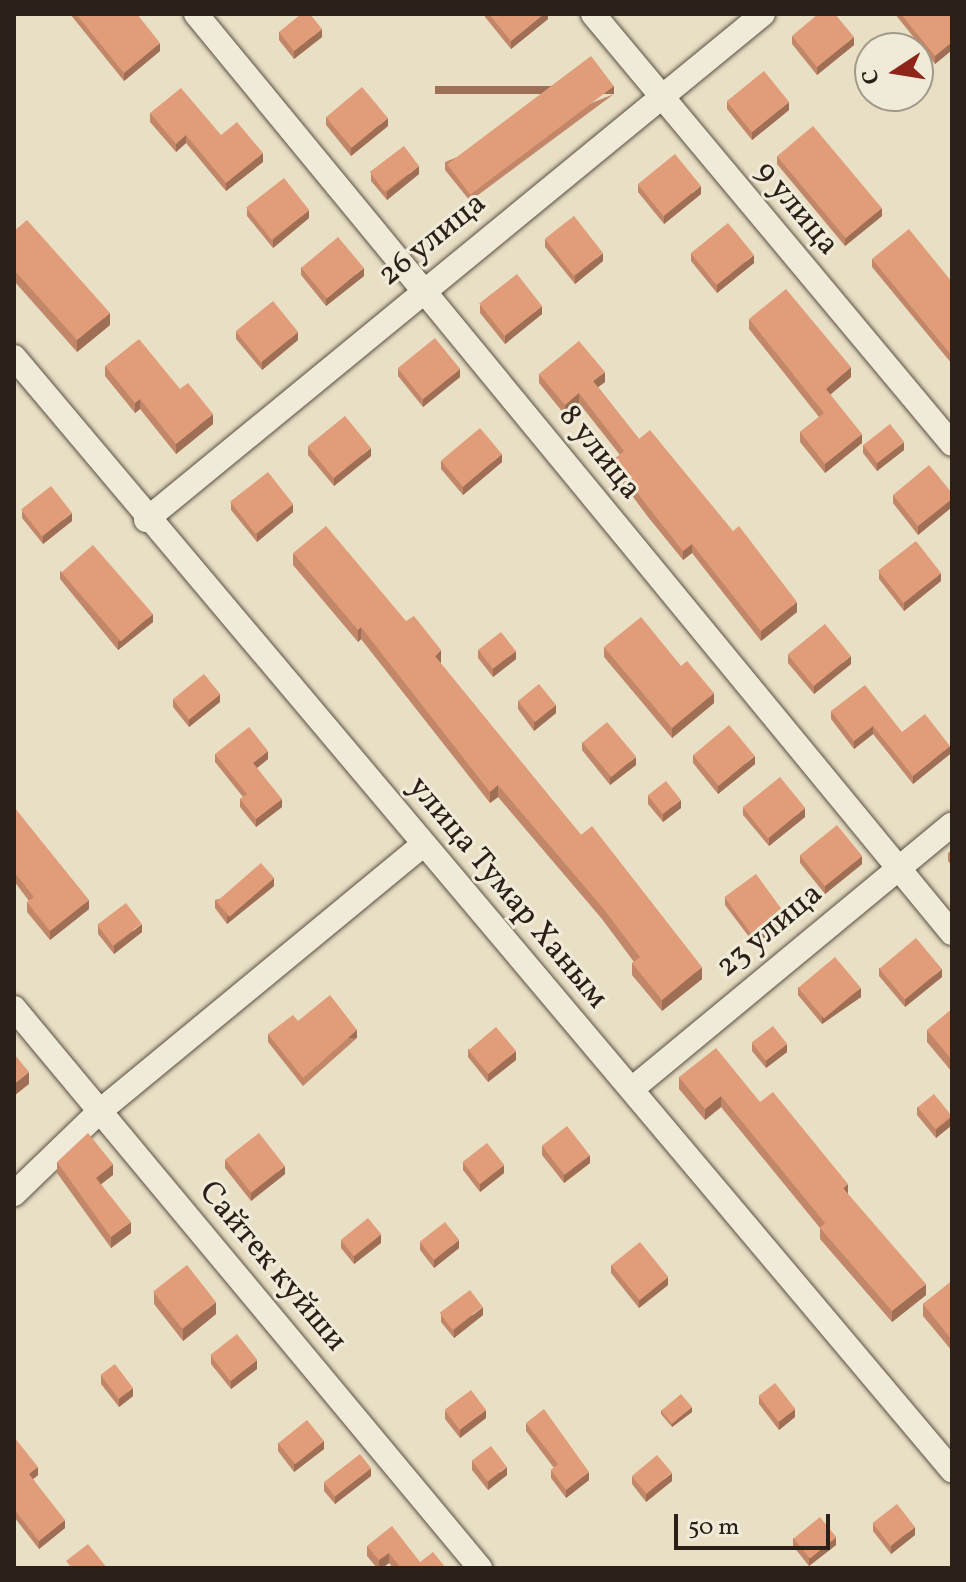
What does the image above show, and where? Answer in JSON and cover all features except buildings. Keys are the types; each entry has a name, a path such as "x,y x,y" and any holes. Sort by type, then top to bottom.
{"street":[{"name":"8 улица","path":"196,14 952,933"},
{"name":"9 улица","path":"593,14 952,444"},
{"name":"26 улица","path":"146,520 423,289 763,14"},
{"name":"улица Тумар Ханым","path":"14,357 146,520 632,1089 952,1470"},
{"name":"23 улица","path":"632,1089 896,867 952,824"},
{"path":"14,1194 100,1111 423,845"},
{"name":"Сайтек куйши","path":"14,1008 480,1568"}]}
